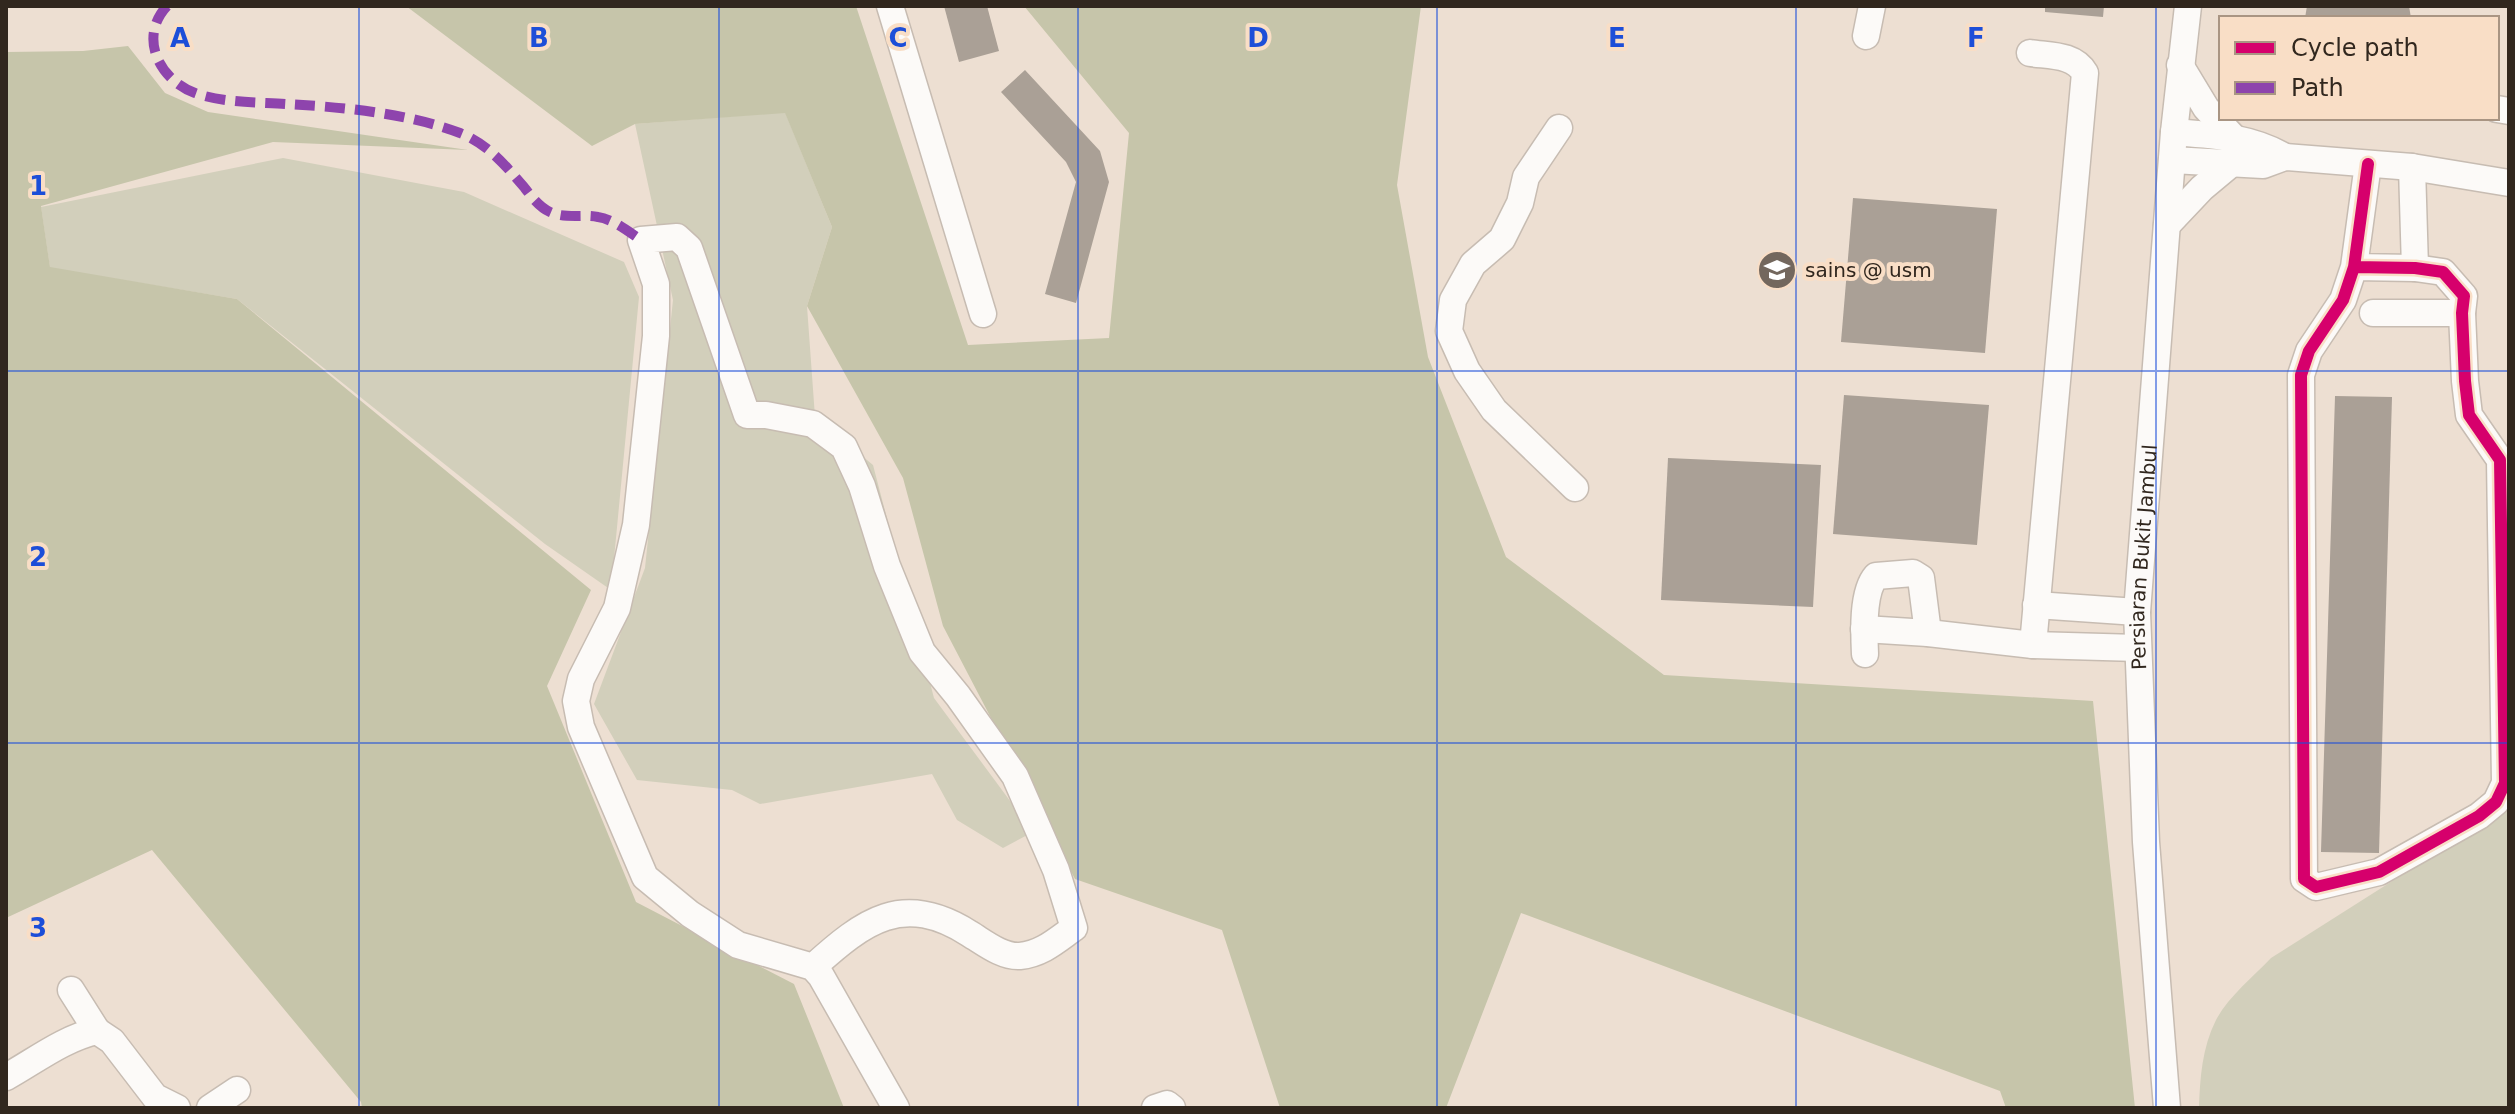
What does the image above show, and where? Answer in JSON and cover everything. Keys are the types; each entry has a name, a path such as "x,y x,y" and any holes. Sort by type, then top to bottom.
{"street":[{"path":"890,6 983,314"},
{"path":"1866,36 1872,6"},
{"name":"Persiaran Bukit Jambul","path":"2167,1108 2146,842 2137,612 2174,132 2188,6"},
{"path":"2030,53 2073,59 2085,73 2033,645"},
{"path":"2180,65 2233,151"},
{"path":"1559,128 1526,177 1520,203 1502,239 1473,264 1453,300 1449,331 1467,371 1494,410 1575,488"},
{"path":"2174,132 2233,151 2263,165 2285,157 2412,167 2509,183"},
{"path":"2172,160 2233,151"},
{"path":"2167,225 2233,151"},
{"path":"2354,267 2415,268 2443,272 2464,296 2462,313 2469,415 2500,460 2505,783 2496,802 2479,816 2379,872 2316,887 2304,879 2301,375 2309,351 2343,300 2354,267 2368,164"},
{"path":"2412,167 2415,268"},
{"path":"813,967 850,934 896,913 915,913 940,920 965,930 1007,955 1020,956 1042,951 1074,928 1056,870 1015,776 922,652 887,566 862,486 844,447 813,424 766,415 747,415 689,248 677,237 641,240 656,284 656,336 636,525 617,608 581,679 576,701 581,727 645,877 690,914 738,945 813,967 896,1108"},
{"path":"2373,313 2462,313"},
{"path":"1928,633 1921,578 1913,573 1876,576 1869,583 1865,642 1928,633 2033,645 2138,648"},
{"path":"2036,605 2137,612"},
{"path":"71,990 97,1031 112,1041 155,1097 177,1108"},
{"path":"6,1077 63,1044 97,1031"},
{"path":"210,1108 237,1090"},
{"path":"1155,1108 1167,1104 1172,1108"}],"shaded area":[{"path":"785,112 832,227 807,306 815,417 873,465 934,698 1033,832 1003,848 957,820 932,774 760,804 732,790 637,780 594,704 645,568 673,300 635,124"},
{"path":"283,158 464,192 624,262 639,297 611,590 545,544 237,299 50,268 41,207"},
{"path":"2509,807 2509,1108 2199,1108 2205,1052 2216,1020 2234,995 2271,958"}],"green space":[{"path":"406,6 856,6 968,345 1109,338 1129,133 1024,6 1421,6 1397,185 1428,357 1506,557 1664,675 2093,701 2135,1108 2006,1108 2000,1091 1521,913 1446,1108 1280,1108 1222,930 1075,879 943,626 903,478 807,306 832,227 785,113 635,124 592,146"},
{"path":"128,46 165,93 208,112 468,150 273,142 41,206 50,267 237,299 591,590 547,686 636,902 794,984 844,1108 362,1108 361,1102 152,850 6,918 6,52 83,51"}],"building":[{"path":"944,6 987,6 999,51 959,62"},
{"path":"2045,6 2104,6 2103,17 2045,12"},
{"path":"2307,6 2409,6 2411,16 2305,16"},
{"path":"1025,70 1100,151 1109,182 1076,303 1045,294 1076,182 1066,162 1001,92"},
{"path":"1853,198 1997,209 1985,353 1841,342"},
{"path":"1844,395 1989,405 1977,545 1833,534"},
{"path":"2335,396 2392,397 2379,853 2321,852"},
{"path":"1668,458 1821,465 1813,607 1661,600"}],"marked path":[{"path":"167,6 158,18 154,44 163,68 182,87 217,99 352,109 440,126 488,149 546,210 562,215 604,218 641,240"}],"cycle path":[{"path":"2354,267 2415,268 2443,272 2464,296 2462,313 2469,415 2500,460 2505,783 2496,802 2479,816 2379,872 2316,887 2304,879 2301,375 2309,351 2343,300 2354,267 2368,164"}],"place":[{"name":"sains @ usm","path":"1777,270"}]}
